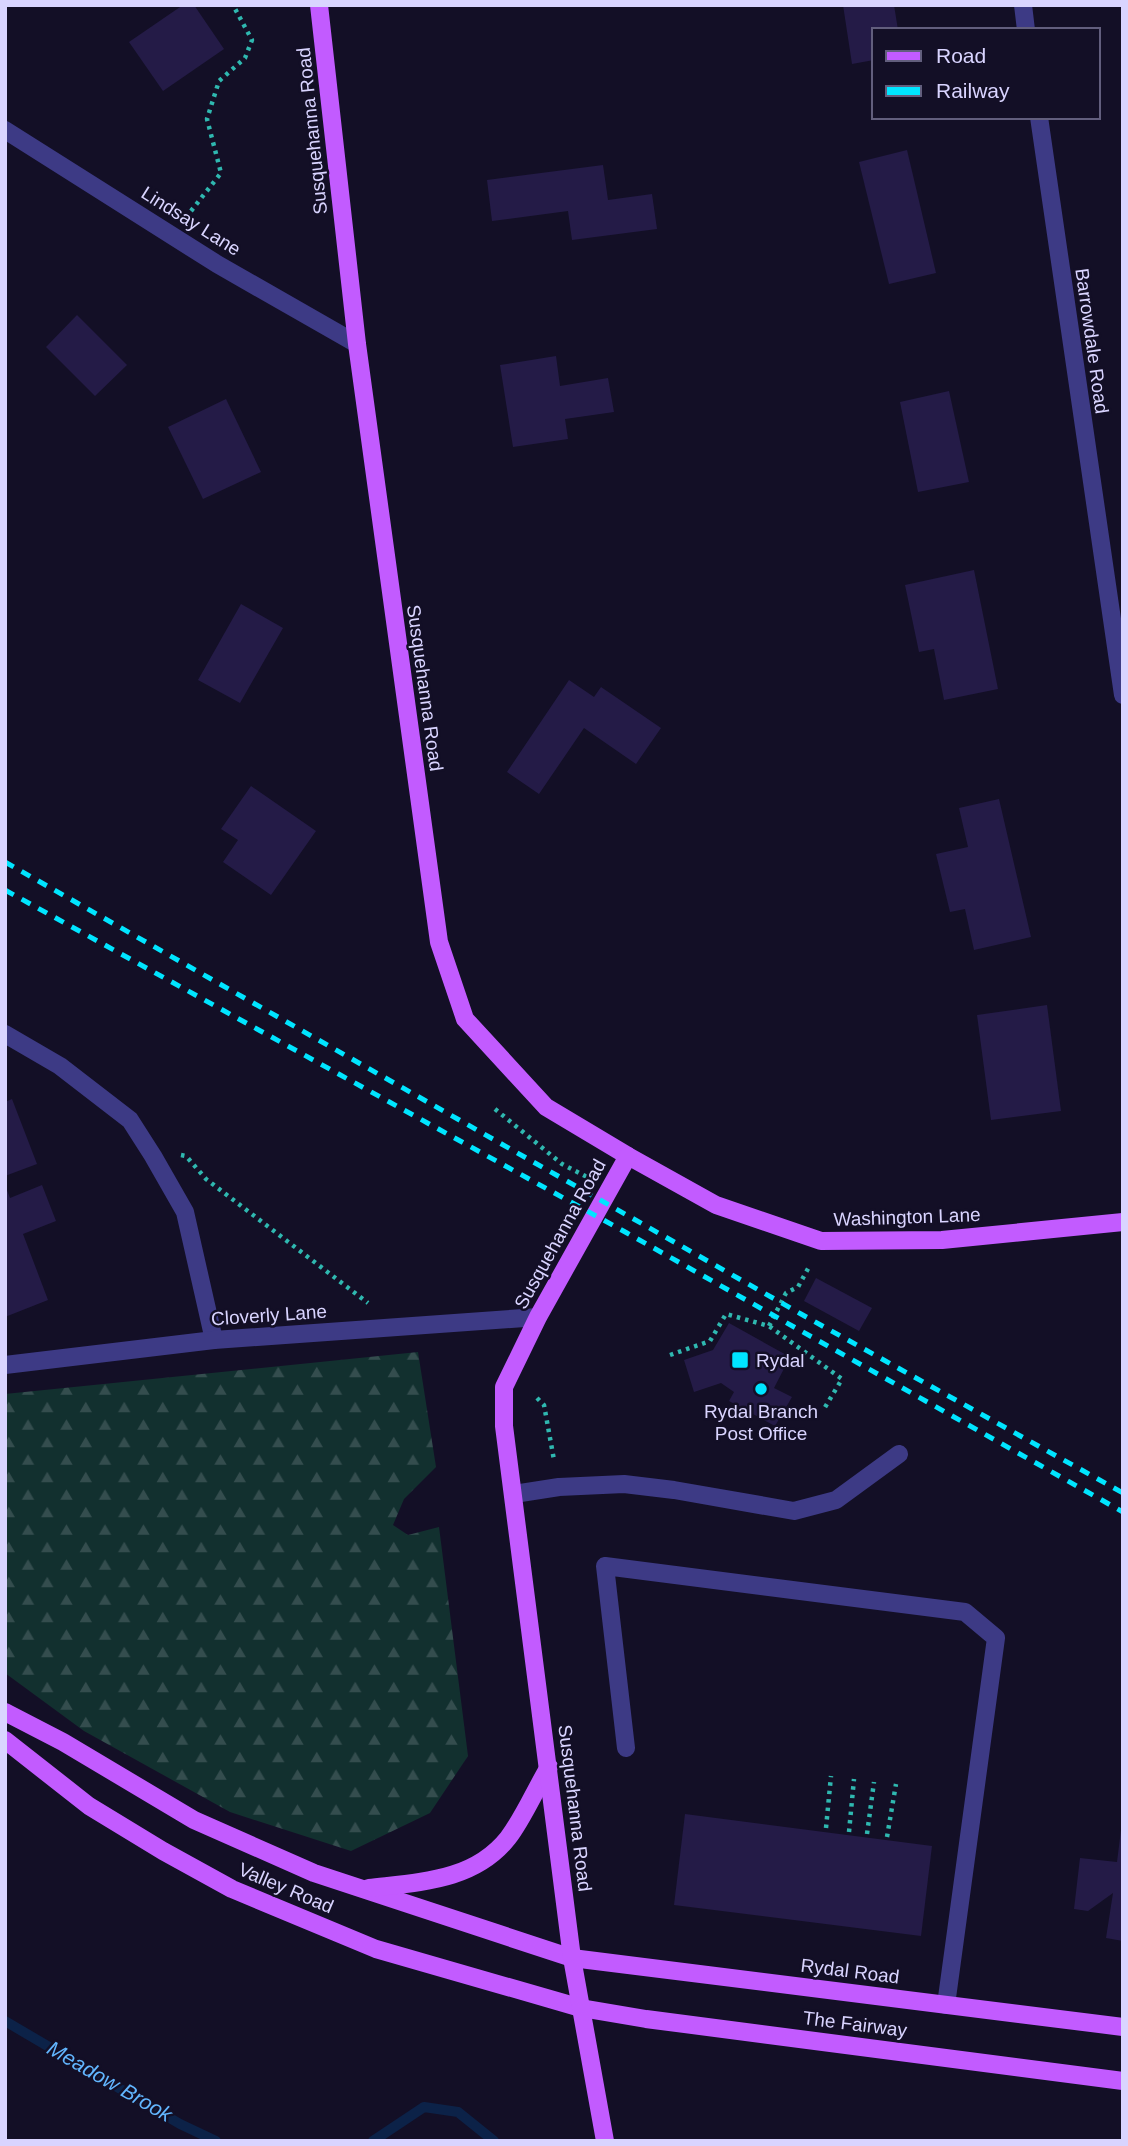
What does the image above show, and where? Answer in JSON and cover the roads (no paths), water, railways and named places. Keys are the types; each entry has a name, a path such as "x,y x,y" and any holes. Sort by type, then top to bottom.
{"main road":[{"name":"Susquehanna Road","path":"319,5 357,344 439,942 465,1019 547,1107 628,1156 538,1317 504,1387 504,1426 572,1958 605,2141"},
{"name":"Washington Lane","path":"628,1156 716,1205 821,1241 942,1240 1123,1222"},
{"name":"Valley Road","path":"5,1712 63,1742 194,1820 314,1873 572,1958"},
{"name":"Valley Road","path":"5,1740 89,1807 232,1889 376,1949 581,2008"},
{"path":"364,1889 446,1878 479,1865 508,1838 549,1767"},
{"name":"Rydal Road","path":"572,1958 1123,2027"},
{"name":"The Fairway","path":"581,2008 646,2019 1123,2081"}],"street":[{"path":"1023,5 1026,28"},
{"name":"Barrowdale Road","path":"1039,119 1123,695"},
{"name":"Lindsay Lane","path":"5,130 217,264 357,344"},
{"path":"5,1034 60,1066 130,1120 186,1212 214,1340"},
{"name":"Cloverly Lane","path":"5,1365 214,1340 538,1317"},
{"path":"514,1494 559,1487 624,1484 794,1511 836,1500 899,1454"},
{"path":"626,1748 605,1566 965,1612 996,1639 946,2005"}],"waterway":[{"name":"Meadow Brook","path":"5,2021 180,2124 216,2141"},
{"name":"Meadow Brook","path":"373,2141 424,2107 458,2112 494,2141"}],"railway":[{"path":"5,862 801,1314 1123,1493"},
{"path":"5,890 627,1233 1123,1512"}],"place":[{"name":"Rydal","path":"740,1360"},
{"name":"Rydal Branch Post Office","path":"761,1389"}]}
